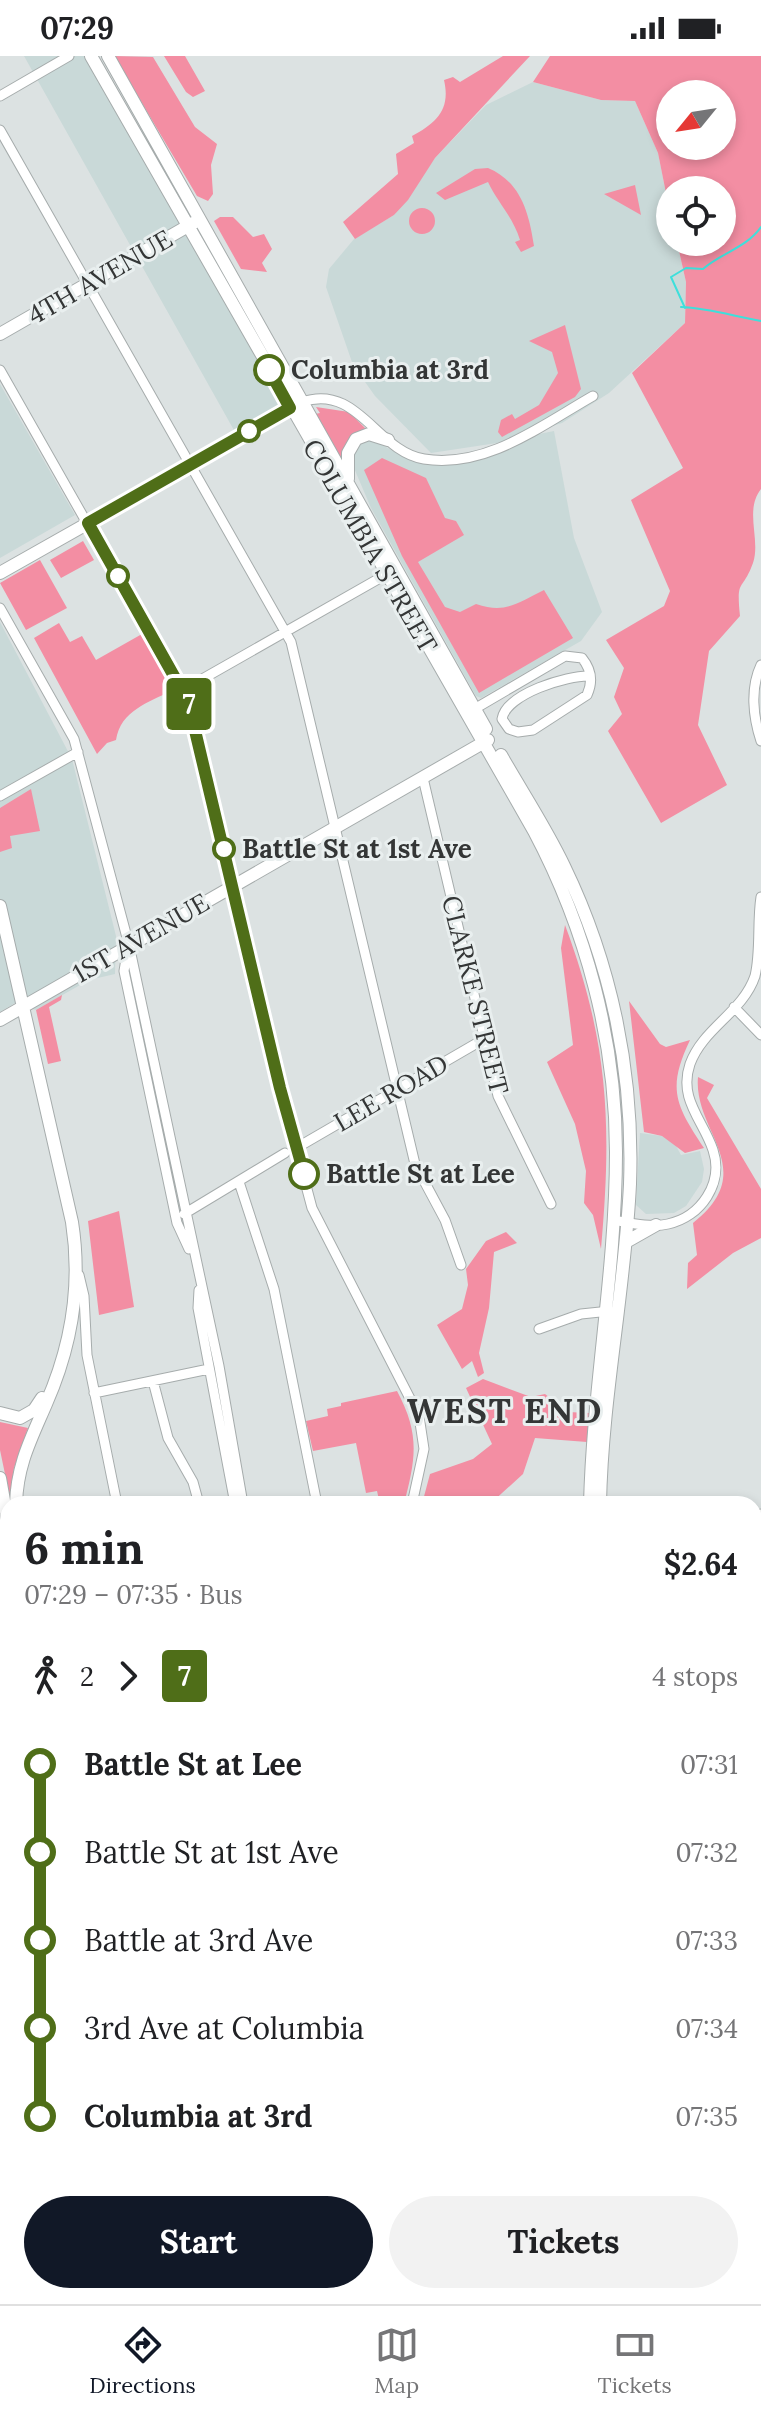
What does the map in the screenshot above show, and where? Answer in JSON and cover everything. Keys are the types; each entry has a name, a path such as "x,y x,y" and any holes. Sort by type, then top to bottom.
{"main road":[{"name":"COLUMBIA STREET","path":"91,56 195,223"},
{"name":"COLUMBIA STREET","path":"108,56 195,223 387,574 471,710"},
{"name":"4TH AVENUE","path":"0,334 195,223"},
{"name":"COLUMBIA STREET","path":"296,405 349,483 488,740"},
{"path":"0,573 296,405"},
{"path":"349,483 348,453 356,439 369,434 388,440"},
{"path":"488,740 555,873 593,981 603,1023 615,1120 611,1311 600,1496"},
{"path":"488,740 565,868 607,977 627,1084 631,1151 626,1242 611,1311 591,1496"},
{"name":"1ST AVENUE","path":"0,1020 488,740"},
{"path":"0,906 72,1222 77,1270 72,1321 57,1375 23,1454 17,1496"},
{"path":"626,1242 656,1225"},
{"path":"0,1413 12,1418 28,1414 57,1375"}],"street":[{"path":"0,96 69,56"},
{"path":"0,130 287,631 415,1164 445,1220 461,1265"},
{"path":"0,370 183,690 312,1208 419,1416 424,1449 414,1496"},
{"path":"296,405 323,398 345,403 388,440 420,458 441,460 488,452 593,396"},
{"path":"183,690 387,574"},
{"path":"0,608 74,739 78,752 129,945 184,1214 219,1366 242,1496"},
{"path":"471,710 565,656 582,658 590,668 590,676 587,695 556,718 524,732 513,731 505,725 502,715 505,709 537,688 590,676"},
{"path":"761,665 755,683 755,705 761,741"},
{"path":"0,796 78,752"},
{"name":"CLARKE STREET","path":"423,778 498,1096 551,1204"},
{"path":"613,1220 656,1225 680,1220 698,1210 711,1191 716,1166 714,1152 689,1103 687,1077 700,1043 734,1007 755,976 761,897"},
{"path":"129,945 124,971 177,1223 193,1255"},
{"path":"734,1007 761,1035"},
{"name":"LEE ROAD","path":"298,1147 484,1039"},
{"path":"184,1214 285,1153"},
{"path":"239,1182 274,1289 315,1496"},
{"path":"77,1270 84,1296 87,1355 115,1496"},
{"path":"200,1283 198,1308 233,1496"},
{"path":"539,1329 581,1314 611,1311"},
{"path":"94,1393 209,1369"},
{"path":"153,1381 168,1438 193,1482 197,1496"}],"shaded area":[{"path":"24,56 85,56 283,404 235,432"},
{"path":"114,56 153,57 195,127 217,144 211,165 213,194 208,201 197,196"},
{"path":"164,56 185,56 205,91 193,97 186,92"},
{"path":"503,56 530,56 435,158 408,200 394,215 355,239 343,222 398,174 396,154 414,143 412,136 440,114 445,100 444,80 453,77 460,82"},
{"path":"550,56 761,56 761,489 753,516 755,554 739,590 740,616 709,651 698,725 727,785 661,823 608,731 622,714 614,697 624,668 606,640 664,606 670,591 631,500 683,468 632,373 685,323 686,282 680,256 736,256 736,176 663,176 659,160 736,160 736,80 656,80 656,148 635,101 601,100 533,82"},
{"path":"533,82 601,100 635,101 656,148 656,160 659,160 663,176 656,176 656,256 680,256 686,282 685,323 609,393 562,423 497,443 431,453 375,396 353,365 326,287 329,269 354,239 394,215 435,158 486,105"},
{"path":"488,168 508,181 522,200 534,246 521,252 515,242 520,240 513,224 488,182 445,200 436,193 475,169"},
{"path":"635,185 641,215 604,194"},
{"path":"422,208 431,212 435,221 431,230 422,234 413,230 409,221 413,212"},
{"path":"220,217 233,217 253,237 264,234 272,249 262,263 267,272 241,269 214,221"},
{"path":"565,325 581,389 575,397 502,437 498,432 501,420 512,414 515,419 539,405 558,373 552,352 529,341"},
{"path":"0,384 75,515 0,558"},
{"path":"316,407 349,412 367,430 342,461 315,414 320,413"},
{"path":"554,431 574,538 602,612 581,641 481,698 476,696 371,508 351,461 361,440 369,438 412,461 445,465 485,459 534,435"},
{"path":"382,458 426,478 445,518 456,521 464,535 418,562 445,607 460,612 476,604 504,607 544,590 573,638 479,693 402,556 364,470"},
{"path":"83,541 94,560 61,578 50,560"},
{"path":"40,560 67,608 26,630 0,583"},
{"path":"0,622 72,759 116,936 115,974 89,980 36,1010 15,1003 0,1012"},
{"path":"59,623 70,642 82,636 96,660 142,634 173,690 130,714 116,740 107,743 97,754 34,638"},
{"path":"31,789 40,831 10,836 12,848 0,852 0,808"},
{"path":"565,925 591,1008 604,1085 606,1163 601,1249 593,1215 584,1203 586,1171 575,1124 547,1062 573,1045 561,948"},
{"path":"62,995 61,1000 49,1007 61,1061 48,1064 36,1010"},
{"path":"629,1001 660,1044 666,1047 690,1040 678,1071 678,1096 686,1119 704,1148 685,1153 662,1136 644,1132"},
{"path":"698,1077 714,1085 707,1098 761,1189 761,1238 733,1253 687,1289 688,1263 697,1255 693,1223 713,1203 722,1185 723,1168 699,1097"},
{"path":"640,1133 662,1136 675,1144 681,1155 700,1151 704,1169 702,1182 686,1206 674,1213 646,1214 636,1205"},
{"path":"119,1211 134,1307 99,1315 88,1221"},
{"path":"506,1232 517,1243 494,1252 489,1308 479,1353 484,1373 478,1377 472,1361 462,1369 437,1325 462,1309 468,1285 466,1269 486,1241"},
{"path":"483,1379 531,1397 545,1394 568,1412 589,1413 587,1442 535,1438 523,1474 499,1496 424,1496 430,1474 473,1459 492,1444 466,1388"},
{"path":"397,1391 409,1420 414,1446 406,1496 378,1496 377,1491 366,1493 356,1443 313,1451 306,1421 328,1416 327,1409 341,1406 341,1403"},
{"path":"0,1422 28,1428 14,1468 10,1496 10,1496 0,1450"}],"waterway":[{"path":"685,308 671,277 686,268 703,269 748,240 761,227"},
{"path":"681,307 761,321"}],"bus line":[{"name":"7","path":"269,370 290,408 88,523 188,701 280,1088 304,1174"}],"place":[{"name":"Columbia at 3rd","path":"269,370"},
{"name":"Battle St at 1st Ave","path":"224,849"},
{"name":"Battle St at Lee","path":"304,1174"}],"district":[{"name":"WEST END","path":"505,1411"}]}
